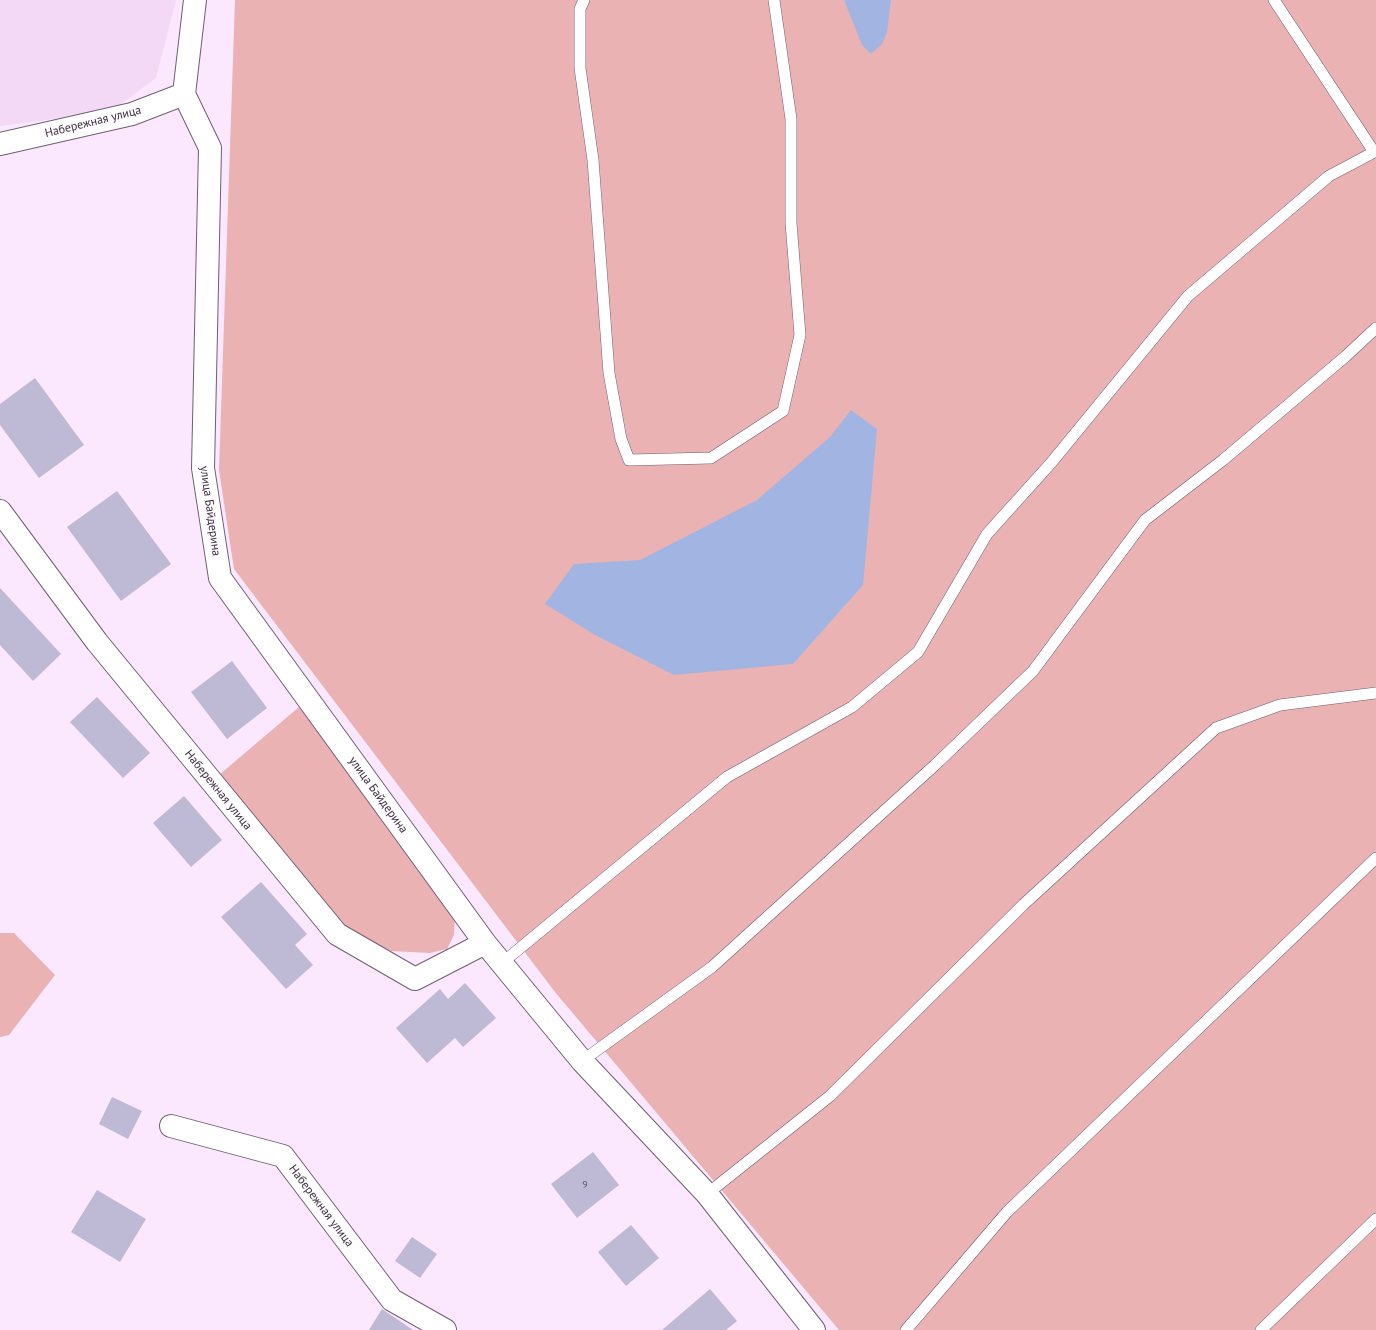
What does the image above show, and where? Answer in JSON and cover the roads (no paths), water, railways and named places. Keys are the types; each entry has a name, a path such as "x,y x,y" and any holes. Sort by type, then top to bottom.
{"street":[{"path":"184,94 196,0"},
{"name":"Набережная улица","path":"0,144 132,114 184,94"},
{"name":"улица Байдерина","path":"184,94 210,148 203,468 220,578 502,964 582,1061 707,1194 814,1330"},
{"name":"Набережная улица","path":"0,511 96,642 337,934 415,979 486,943"},
{"name":"Набережная улица","path":"171,1126 283,1156 392,1300 445,1330"}],"lane":[{"path":"584,0 580,9 580,68 593,160 608,373 621,438 629,460 711,458 783,411 800,335 791,223 791,119 774,0"},
{"path":"502,964 727,777 852,707 918,652 987,534 1051,463 1188,296 1330,176 1375,152 1274,0"},
{"path":"582,1061 712,967 935,765 1033,671 1145,520 1223,460 1346,356 1376,328"},
{"path":"707,1194 830,1096 1024,904 1216,728 1280,705 1376,693"},
{"path":"906,1330 1007,1212 1376,858"},
{"path":"1260,1330 1376,1218"}],"water":[{"path":"844,0 891,0 887,32 882,44 871,54 862,45"},
{"path":"851,410 877,429 863,585 793,664 674,675 595,635 545,604 574,564 640,560 757,500 830,437"}]}
